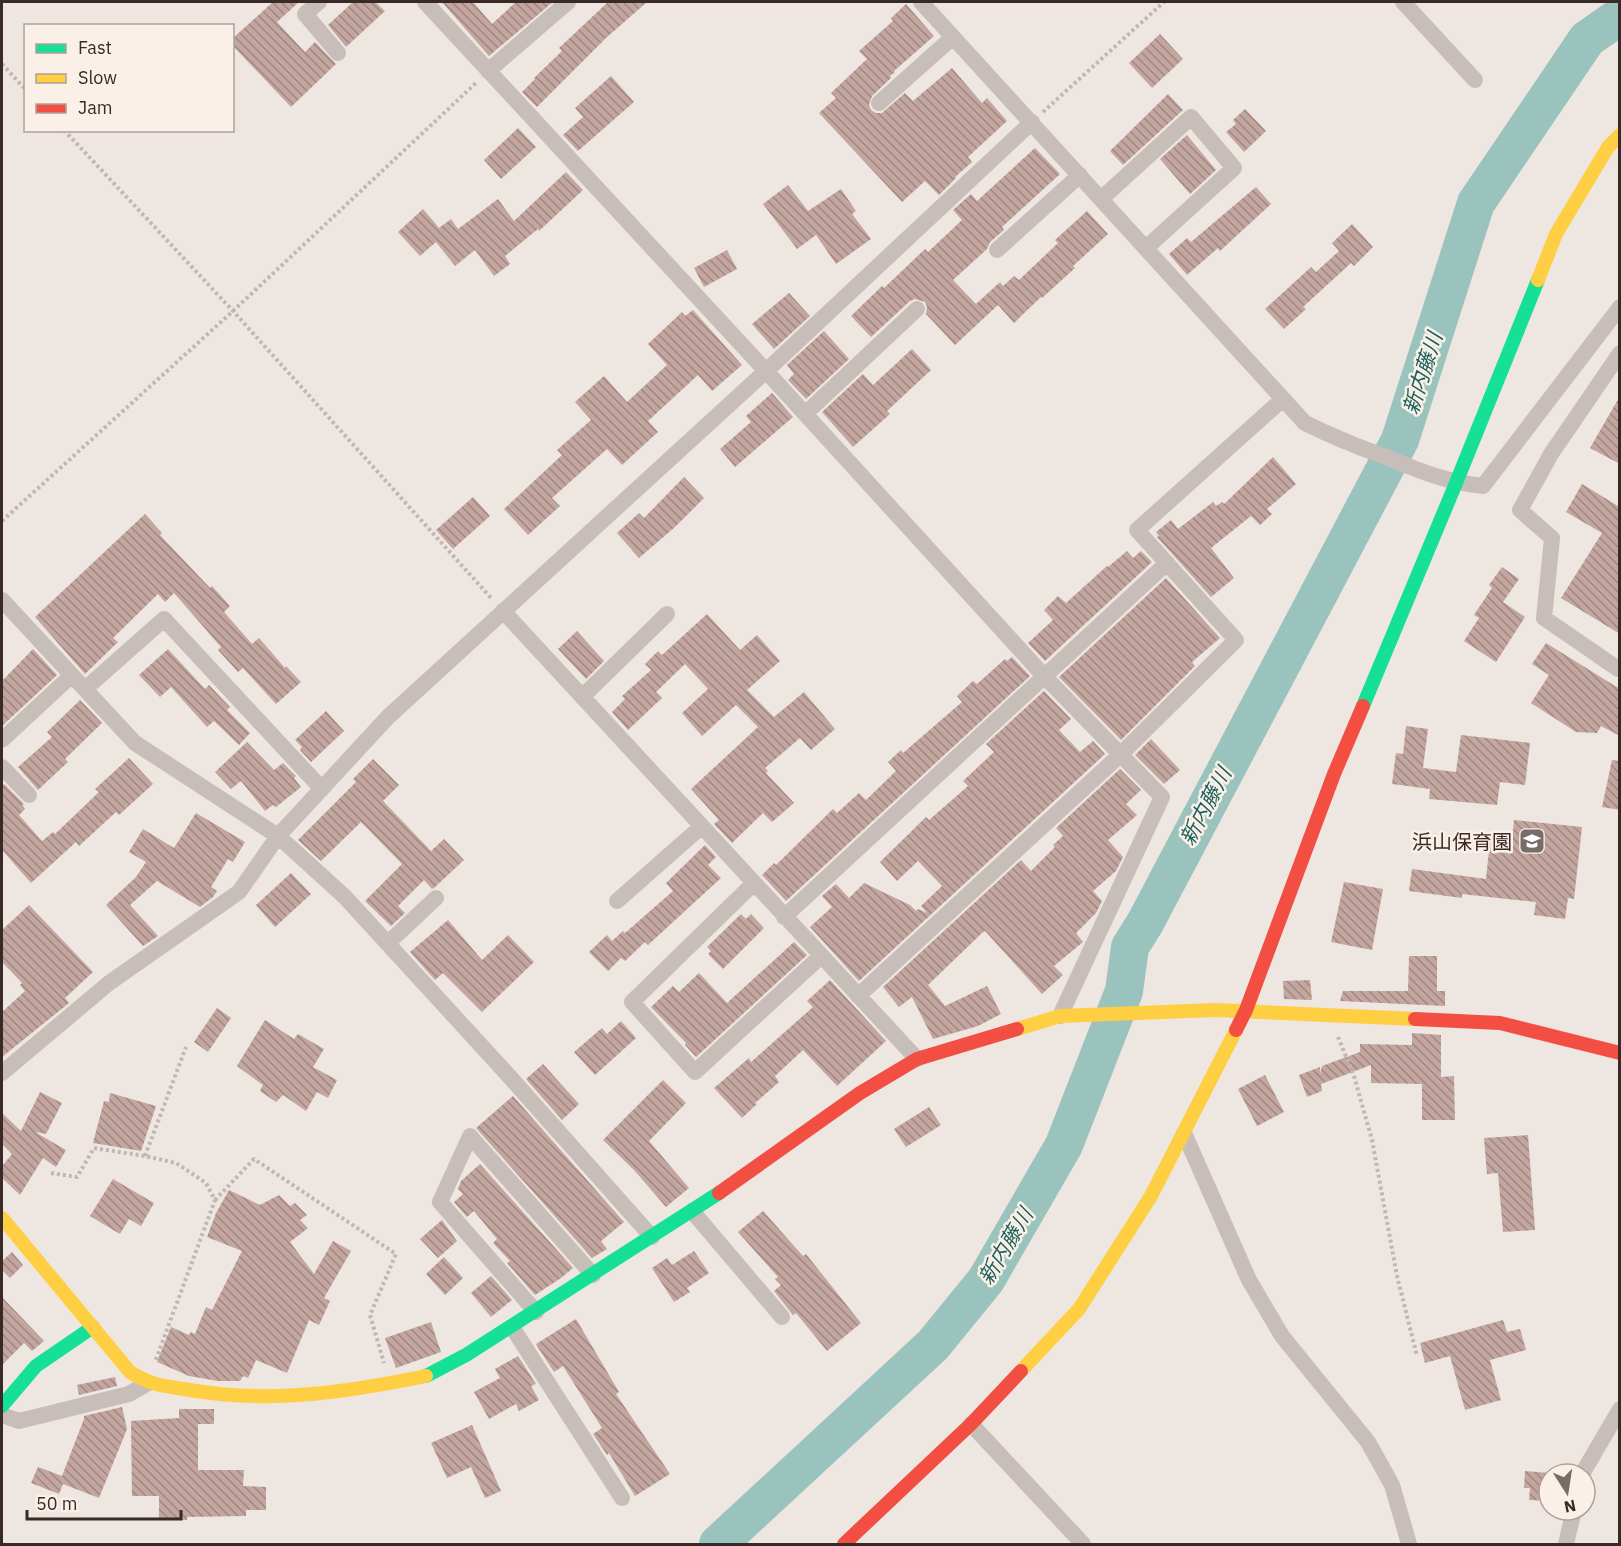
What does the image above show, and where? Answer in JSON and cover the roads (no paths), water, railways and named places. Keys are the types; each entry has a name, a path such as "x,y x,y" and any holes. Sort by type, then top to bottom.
{"street":[{"path":"319,2 305,14 338,52"},
{"path":"425,2 766,370 1045,677 1162,797 1060,1016"},
{"path":"489,71 568,2"},
{"path":"921,2 1305,423 1332,436 1433,476 1456,483 1483,486 1620,307"},
{"path":"1403,2 1475,80"},
{"path":"879,103 953,36"},
{"path":"1101,199 1191,117 1234,168 1146,248"},
{"path":"2,1073 109,983 239,892 278,836 388,717 1032,122"},
{"path":"844,1545 971,1424 1079,1309 1151,1196 1246,1010 1334,774 1456,483 1556,234 1614,153 1620,135"},
{"path":"997,250 1080,175"},
{"path":"805,414 917,309"},
{"path":"1620,353 1551,454 1520,510 1552,538 1544,618 1618,669 1620,666"},
{"path":"858,996 1120,755 1236,640 1137,530 1283,399"},
{"path":"784,917 1167,563"},
{"path":"2,600 135,743 278,836 345,897 652,1237"},
{"path":"503,611 917,1059"},
{"path":"582,697 667,614"},
{"path":"85,689 164,619 322,789"},
{"path":"2,740 72,675"},
{"path":"2,767 29,795"},
{"path":"617,901 701,827"},
{"path":"753,884 632,1002 695,1072 821,956"},
{"path":"388,943 436,897"},
{"path":"2,1218 130,1372 148,1383 217,1395 284,1397 357,1390 426,1376 512,1327 692,1211 860,1093 917,1059 1060,1016 1246,1010 1500,1023 1620,1053"},
{"path":"1185,1133 1249,1280 1282,1336 1368,1442 1392,1485 1409,1545"},
{"path":"536,1312 440,1202 470,1136 593,1275"},
{"path":"692,1211 782,1317"},
{"path":"2,1406 36,1366 93,1327"},
{"path":"512,1327 622,1498"},
{"path":"2,1415 19,1421 129,1394 148,1383"},
{"path":"1589,1462 1620,1409"},
{"path":"971,1424 1083,1545"},
{"path":"1566,1545 1571,1522"}],"waterway":[{"name":"新内藤川","path":"718,1544 933,1345 986,1280 1064,1145 1124,991 1130,947 1145,923 1400,440 1476,203 1587,39 1620,16"}],"place":[{"name":"浜山保育園","path":"1532,841"}]}
